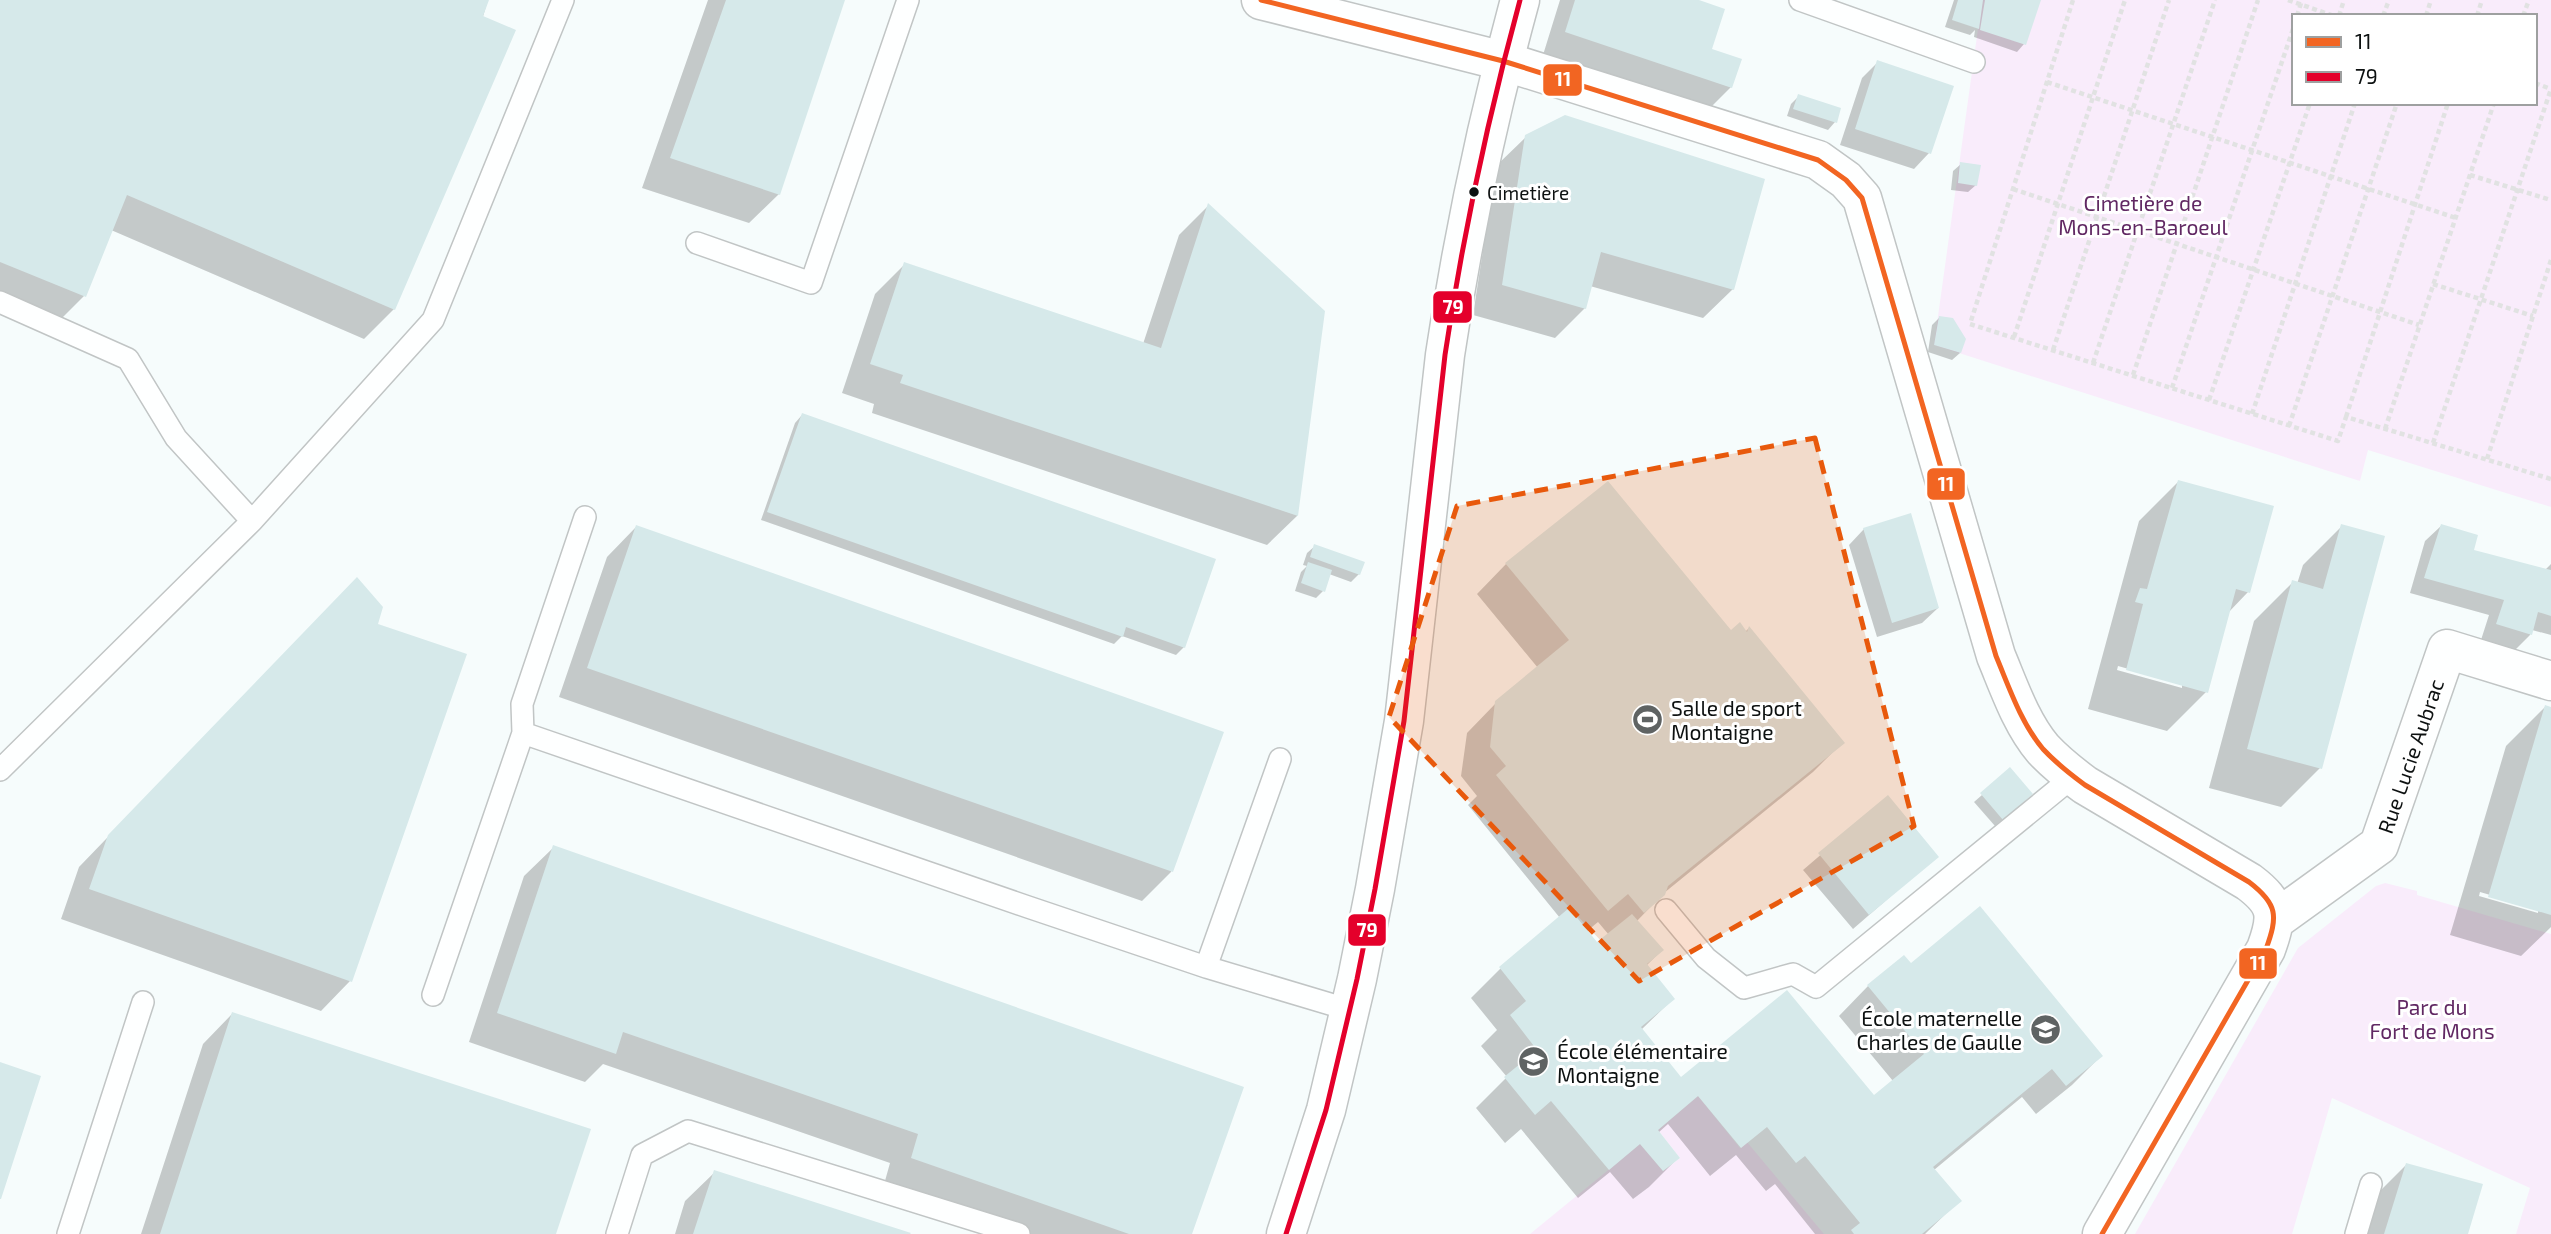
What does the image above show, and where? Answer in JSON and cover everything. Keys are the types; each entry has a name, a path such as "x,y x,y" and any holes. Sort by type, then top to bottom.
{"street":[{"path":"1261,0 1503,61 1818,160 1846,180 1862,198 1996,656 2019,709 2042,747 2074,776 2249,882 2272,903 2275,920 2266,949 2102,1234"},
{"path":"1286,1234 1326,1110 1376,889 1404,720 1444,355 1467,225 1503,61 1520,0"},
{"name":"Rue Lucie Aubrac","path":"2275,920 2379,845 2447,649 2551,681"}],"lane":[{"path":"0,770 252,521 433,320 562,0"},
{"path":"697,243 811,283 908,0"},
{"path":"1800,0 1974,62"},
{"path":"0,302 128,359 177,438 252,521"},
{"path":"433,995 523,733 522,704 585,517"},
{"path":"523,733 1206,967 1350,1010"},
{"path":"1206,967 1280,759"},
{"path":"1666,910 1706,958 1744,988 1793,974 1816,987 2074,776"},
{"path":"68,1234 143,1002"},
{"path":"617,1234 642,1156 688,1131 1018,1234"},
{"path":"2356,1234 2371,1184"}],"path":[{"path":"2073,0 1970,324 2338,441 2447,105"},
{"path":"2014,337 2125,0"},
{"path":"2053,350 2169,0"},
{"path":"2093,363 2215,0"},
{"path":"2133,376 2258,0"},
{"path":"2288,0 2302,2 2332,14"},
{"path":"2172,388 2292,32"},
{"path":"2047,82 2456,218"},
{"path":"2433,443 2551,89"},
{"path":"2209,400 2309,105"},
{"path":"2252,414 2354,105"},
{"path":"2290,426 2396,105"},
{"path":"2385,429 2493,105"},
{"path":"2470,175 2551,200"},
{"path":"2013,189 2419,325"},
{"path":"2487,460 2551,260"},
{"path":"2434,284 2533,316"},
{"path":"2346,417 2551,479"}],"highlighted area":[{"path":"1815,438 1914,826 1639,981 1389,717 1457,506"}],"green space":[{"name":"Cimetière de Mons-en-Baroeul","path":"1982,0 2551,0 2551,507 2368,450 2360,481 1934,345"},
{"name":"Parc du Fort de Mons","path":"2385,883 2551,934 2551,1234 2516,1234 2530,1188 2332,1098 2292,1234 2135,1234 2298,948 2376,886"},
{"path":"1698,1096 1740,1148 1747,1142 1824,1234 1530,1234 1640,1144 1663,1171 1680,1158 1658,1130"}],"building":[{"path":"0,0 489,0 483,16 516,30 395,310 127,195 86,297 0,262"},
{"path":"726,0 845,0 780,195 670,158"},
{"path":"1575,0 1699,0 1725,9 1712,49 1742,59 1732,88 1565,32"},
{"path":"1958,0 1983,0 1979,29 1952,20"},
{"path":"1985,0 2041,0 2026,45 1980,30"},
{"path":"1877,60 1954,86 1931,154 1855,129"},
{"path":"1798,94 1841,108 1837,123 1793,109"},
{"path":"1565,115 1765,179 1734,290 1601,252 1586,309 1502,285 1525,135"},
{"path":"1960,162 1981,165 1977,186 1958,183"},
{"path":"1208,203 1325,311 1298,516 900,383 903,375 870,364 904,262 1161,348"},
{"path":"1939,316 1953,318 1966,339 1961,353 1934,345"},
{"path":"802,413 1216,559 1185,648 1126,627 1123,637 767,512"},
{"path":"2178,480 2274,506 2250,593 2236,589 2208,693 2126,670 2143,604 2135,602 2140,588 2147,589"},
{"path":"1608,481 1731,630 1740,622 1747,632 1749,626 1845,743 1668,886 1665,895 1644,913 1628,894 1608,911 1496,775 1506,766 1490,747 1495,701 1569,640 1505,563"},
{"path":"1911,513 1939,608 1892,623 1863,528"},
{"path":"2341,524 2385,536 2322,769 2247,749 2292,580 2323,589"},
{"path":"2441,524 2478,535 2474,550 2551,570 2551,616 2538,612 2532,635 2496,624 2504,600 2424,578"},
{"path":"636,525 1224,732 1173,872 587,668"},
{"path":"1314,544 1365,562 1360,575 1310,557"},
{"path":"1308,562 1332,570 1325,592 1301,583"},
{"path":"357,577 383,607 378,624 467,654 352,982 89,889 108,835"},
{"path":"2545,705 2551,707 2551,915 2488,897"},
{"path":"2010,767 2033,794 2003,820 1980,793"},
{"path":"1888,795 1939,857 1869,915 1818,853"},
{"path":"553,845 1244,1087 1192,1234 1129,1234 911,1158 918,1134 623,1032 616,1054 497,1013"},
{"path":"1980,906 2103,1056 2066,1086 2052,1069 1933,1167 1962,1201 1922,1234 1854,1234 1851,1230 1860,1223 1805,1156 1796,1163 1767,1127 1741,1148 1698,1096 1658,1130 1680,1158 1663,1171 1640,1144 1609,1170 1551,1101 1535,1115 1504,1077 1537,1050 1510,1015 1526,1001 1499,967 1569,908 1597,942 1632,914 1664,950 1647,964 1675,999 1641,1027 1681,1077 1787,990 1874,1095 1924,1054 1867,985 1904,955 1911,963"},
{"path":"232,1012 591,1129 556,1234 160,1234"},
{"path":"0,1062 41,1076 1,1199 0,1199"},
{"path":"2406,1163 2483,1184 2468,1234 2384,1234"},
{"path":"714,1170 911,1233 693,1234"}],"transit line":[{"name":"11","path":"1261,0 1503,61 1818,160 1846,180 1862,198 1996,656 2028,728 2048,754 2079,781 2249,882 2266,897 2273,911 2274,919 2266,949 2102,1234"},
{"name":"79","path":"1286,1234 1326,1110 1375,889 1404,721 1452,310 1477,176 1520,0"}],"place":[{"name":"Cimetière","path":"1474,192"},
{"name":"Salle de sport Montaigne","path":"1648,719"},
{"name":"École maternelle Charles de Gaulle","path":"2045,1029"},
{"name":"École élémentaire Montaigne","path":"1534,1062"}]}
